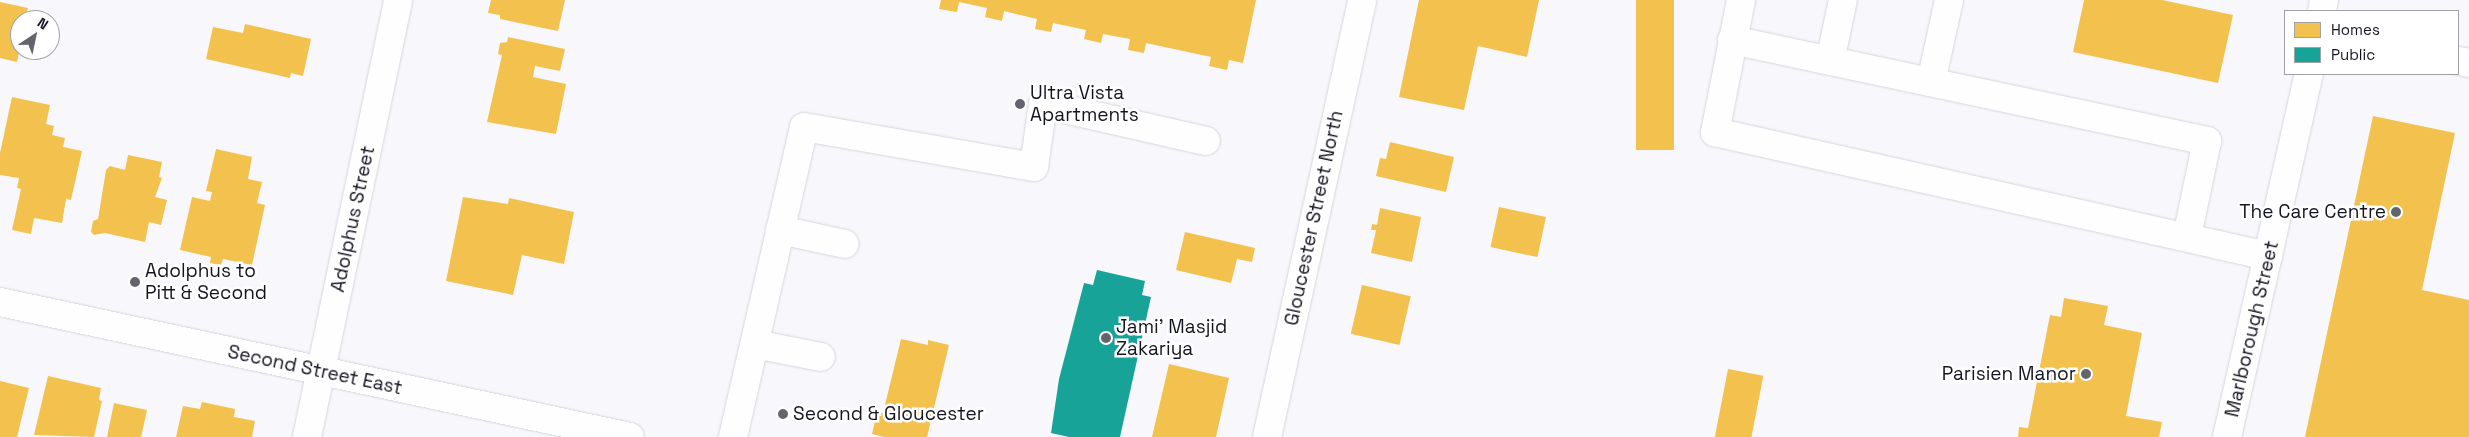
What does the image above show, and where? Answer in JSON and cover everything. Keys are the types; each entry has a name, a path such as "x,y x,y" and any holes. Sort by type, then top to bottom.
{"street":[{"name":"Adolphus Street","path":"307,437 398,0"},
{"name":"Gloucester Street North","path":"1267,437 1362,0"},
{"path":"1741,0 1715,132 2268,256"},
{"path":"1830,61 1843,0"},
{"path":"1931,82 1949,0"},
{"path":"1732,40 2207,141 2187,238"},
{"name":"Marlborough Street","path":"2227,437 2309,75"},
{"path":"733,437 804,127 1034,168 1043,104 1206,141"},
{"path":"780,230 844,244"},
{"name":"Second Street East","path":"0,302 630,437"},
{"path":"755,344 821,357"}],"building: Homes":[{"path":"491,0 565,0 558,31 500,19 500,15 488,13"},
{"path":"941,0 1256,0 1243,63 1229,60 1227,70 1209,66 1211,57 1146,43 1144,53 1128,50 1130,39 1103,34 1101,43 1084,39 1086,30 1053,23 1051,32 1035,29 1037,19 1004,11 1002,21 985,17 987,8 959,2 957,12 939,9"},
{"path":"1419,0 1539,0 1527,57 1478,46 1464,110 1399,97"},
{"path":"1636,0 1674,0 1674,150 1636,150"},
{"path":"2084,0 2162,0 2233,15 2218,83 2073,52"},
{"path":"0,2 28,8 28,10 10,10 10,60 17,60 17,62 0,58"},
{"path":"245,24 311,39 303,76 291,73 290,78 206,59 213,27 243,33"},
{"path":"508,37 565,49 560,71 535,66 533,77 566,84 556,134 487,122 502,55 498,54 500,43 507,42"},
{"path":"12,97 50,105 46,124 54,126 52,135 65,138 63,147 82,151 71,200 66,199 62,223 34,218 31,234 12,230 21,189 17,188 19,178 0,175 0,153"},
{"name":"The Care Centre","path":"2373,116 2455,133 2422,290 2469,300 2469,437 2305,437"},
{"path":"1390,142 1454,157 1446,192 1376,176 1380,158 1386,159"},
{"path":"216,149 252,157 248,179 262,182 257,203 265,205 252,265 223,259 221,265 210,263 211,257 180,250 192,197 210,201 212,192 206,191"},
{"path":"128,155 162,162 159,177 162,178 155,197 167,200 161,225 149,222 145,242 105,233 94,235 91,232 93,221 98,219 106,170 110,166 125,170"},
{"path":"463,197 508,204 509,198 574,212 564,264 522,255 513,295 446,281"},
{"path":"1499,207 1546,217 1537,257 1490,247"},
{"path":"1380,208 1421,217 1412,262 1371,253 1376,230 1371,230 1372,224 1377,225"},
{"path":"1185,232 1255,248 1252,262 1237,259 1231,283 1176,270"},
{"path":"1362,285 1411,296 1399,345 1351,334"},
{"name":"Parisien Manor","path":"2064,298 2108,306 2104,325 2142,333 2126,416 2162,422 2159,437 2018,437 2019,427 2028,428 2050,315 2061,317"},
{"path":"901,339 928,345 928,340 949,345 927,437 884,437 872,434 877,412 883,413"},
{"path":"1169,364 1229,378 1216,437 1152,437"},
{"path":"1728,369 1763,376 1751,437 1715,437"},
{"path":"48,376 101,388 99,400 102,401 94,437 34,435"},
{"path":"0,381 29,388 17,437 0,437"},
{"path":"202,402 235,409 234,417 255,421 252,437 176,437 183,406 200,409"},
{"path":"114,403 147,410 141,437 107,437"}],"building: Public":[{"name":"Jami' Masjid Zakariya","path":"1097,270 1145,281 1142,295 1151,297 1120,437 1069,437 1051,433 1059,379 1084,283 1093,285"}],"place":[{"name":"Ultra Vista Apartments","path":"1020,104"},
{"name":"The Care Centre","path":"2396,212"},
{"name":"Adolphus to Pitt & Second","path":"135,282"},
{"name":"Jami' Masjid Zakariya","path":"1106,338"},
{"name":"Parisien Manor","path":"2086,374"},
{"name":"Second & Gloucester","path":"783,414"}]}
